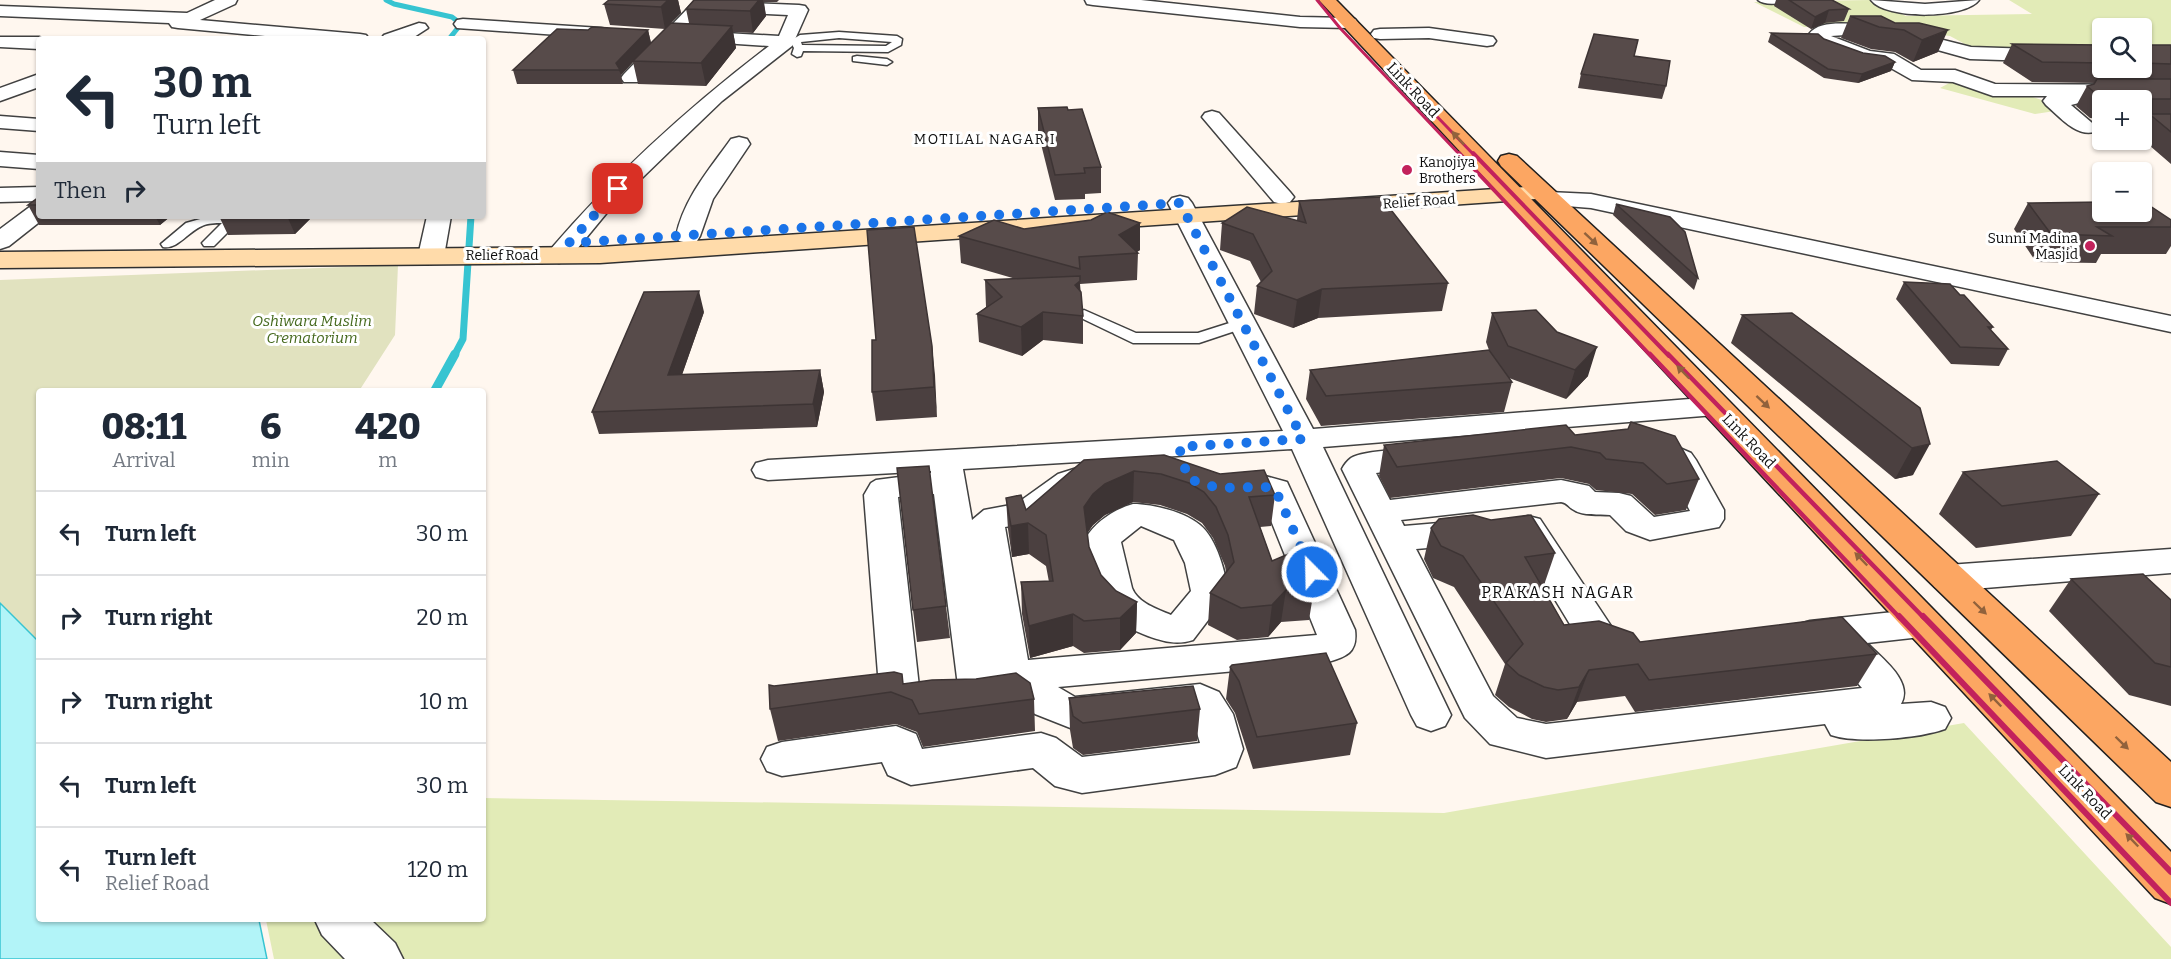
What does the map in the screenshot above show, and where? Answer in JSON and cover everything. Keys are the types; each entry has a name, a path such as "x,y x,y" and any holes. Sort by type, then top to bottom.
{"main road":[{"name":"Link Road","path":"1327,0 1528,192 1948,578 2171,789"},
{"name":"Link Road","path":"1345,0 1482,134"},
{"name":"Link Road","path":"1499,151 1528,192 1715,406 2171,883"}],"street":[{"path":"151,35 229,0"},
{"path":"1093,0 1289,21 1349,23"},
{"path":"1879,0 1893,6 1944,9 1971,0"},
{"path":"564,249 602,204 715,97 789,49 807,7 691,5 672,35 631,78"},
{"path":"0,11 183,21 330,36"},
{"path":"463,24 617,34"},
{"path":"403,36 419,28"},
{"path":"2092,57 1970,53 1892,32 1836,29 1821,31 1818,34 1827,42 1867,56 1887,58 1911,74 1955,76 1981,88 2004,92 2171,99"},
{"path":"1380,34 1429,33 1487,41"},
{"path":"650,35 672,35 789,49"},
{"path":"0,42 36,44"},
{"path":"2029,56 2091,95"},
{"path":"0,80 34,84"},
{"path":"0,95 34,84"},
{"path":"2092,125 2053,101 2091,95 2171,91"},
{"path":"1212,117 1282,197"},
{"path":"0,122 36,125"},
{"path":"2059,128 2092,127"},
{"path":"688,236 691,220 698,206 715,177 739,144"},
{"path":"0,159 36,162"},
{"path":"1528,192 1591,201 2171,324"},
{"name":"Relief Road","path":"564,249 600,255 1182,209 1282,197 1528,192"},
{"name":"Relief Road","path":"0,247 117,252 564,249 688,236 1528,192"},
{"path":"0,195 36,194"},
{"path":"1182,209 1303,439 1431,715"},
{"path":"0,241 36,213"},
{"path":"439,219 440,250"},
{"name":"Relief Road","path":"0,260 117,252 168,244 209,243 440,250"},
{"path":"782,759 896,743 901,747 903,763 907,767 1041,750 1070,774 1082,775 1215,758 1221,754 1222,749 1210,709 1200,699 1082,713 1066,711 1034,691 1018,688 979,694 927,694 910,687 881,689 881,495 888,487 947,471 1039,455 1183,463 1303,439 1715,406"},
{"path":"1386,526 1520,512 1570,492 1577,494 1586,503 1619,504 1638,523 1650,528 1703,521 1709,515 1678,458 1626,439 1612,437 1360,466 1358,473 1479,707 1504,732 1546,741 1879,702 1886,697 1884,687 1834,632"},
{"path":"1039,455 1044,500"},
{"path":"1183,463 1218,488 1265,487 1278,492 1338,635 1333,646 1325,649 1180,646 1030,675 1015,672 1010,667 987,523 996,518 1025,514 1068,482 1090,476 1164,473 1183,463"},
{"path":"768,470 947,471"},
{"path":"947,471 979,694"},
{"path":"1520,512 1599,639 1616,649 1652,650"},
{"path":"1948,578 2171,561"},
{"path":"1777,638 1922,623"},
{"path":"1049,702 1061,768"},
{"path":"1778,729 1931,718"},
{"path":"341,922 378,959"}],"lane":[{"path":"1763,0 1780,0"},
{"path":"839,35 897,39 896,45 888,49 789,49 800,38 839,35"},
{"path":"789,49 887,62"},
{"path":"168,244 190,225 202,220 234,219 209,243"},
{"path":"1084,314 1132,338 1199,338 1242,324"}],"green space":[{"path":"1870,0 1906,16 2032,14 2009,0 2171,0 2171,50 2152,50 2152,18 2092,18 2092,50 1976,50 1950,36 1914,31 1874,26 1804,27 1754,2"},
{"path":"1953,81 2030,96 2045,101 2055,111 2035,114 1940,88"},
{"name":"Oshiwara Muslim Crematorium","path":"398,265 395,335 361,388 36,388 36,639 0,603 0,280"},
{"path":"1964,723 2171,947 2171,959 274,959 266,922 486,922 486,798 1444,813"}],"water":[{"path":"0,603 36,639 36,922 259,922 267,959 0,959"}],"building":[{"path":"609,0 668,0 661,7 604,4"},
{"path":"694,0 759,0 750,11 686,9"},
{"path":"1789,0 1832,0 1849,9 1829,10 1815,17"},
{"path":"1850,16 1881,16 1895,23 1919,23 1948,30 1922,40 1904,30 1879,27"},
{"path":"671,23 732,26 701,63 633,61"},
{"path":"592,27 648,30 616,63 620,70 513,70 557,29 588,30"},
{"path":"1771,33 1818,34 1824,39 1863,53 1885,56 1895,62 1862,74 1828,69"},
{"path":"1594,34 1638,40 1634,56 1670,61 1666,86 1581,74"},
{"path":"2012,44 2092,45 2092,63 2042,62"},
{"path":"2152,45 2171,45 2171,64 2152,63"},
{"path":"2097,79 2171,79 2171,99 2152,99 2152,90 2092,90 2087,86 2094,84"},
{"path":"1067,107 1068,110 1082,109 1101,167 1084,168 1085,173 1055,175 1038,108"},
{"path":"2152,114 2171,114 2171,132 2152,116"},
{"path":"1381,197 1448,283 1322,289 1297,300 1257,286 1272,271 1253,234 1222,223 1247,207 1306,223 1299,201"},
{"path":"36,199 36,205 28,205"},
{"path":"2092,202 2092,222 2152,222 2152,207 2171,220 2171,227 2097,227 2112,236 2051,234 2028,203"},
{"path":"1616,204 1670,217 1685,232 1698,278"},
{"path":"1107,212 1140,223 1119,235 1138,253 1079,257 1080,269 959,236 994,220 1024,229 1091,220"},
{"path":"914,227 932,346 934,387 872,392 872,340 876,340 867,230"},
{"path":"1080,276 1080,281 1075,285 1081,292 1083,316 1043,312 1021,327 977,314 1002,297 985,280"},
{"path":"1904,282 1950,284 1960,295 1964,295 1993,327 1988,327 2008,349 1960,347"},
{"path":"699,291 668,375 820,370 813,404 592,412 644,292"},
{"path":"1536,310 1557,332 1597,347 1575,370 1508,346 1492,313"},
{"path":"1792,313 1920,408 1930,444 1912,448 1742,315"},
{"path":"1489,350 1512,382 1326,396 1310,370"},
{"path":"1631,422 1675,436 1699,479 1667,484 1643,463 1606,459 1600,453 1571,447 1397,467 1384,445 1566,425 1575,435 1628,429"},
{"path":"1164,455 1220,474 1264,470 1275,495 1249,497 1272,561 1298,550 1314,589 1286,590 1272,605 1241,608 1210,593 1234,562 1228,535 1216,507 1204,492 1189,483 1161,474 1134,471 1105,484 1093,494 1084,507 1089,547 1101,575 1116,591 1137,602 1120,618 1084,621 1073,614 1029,626 1021,582 1053,581 1046,535 1028,523 1011,526 1006,498 1021,495 1026,510 1084,460"},
{"path":"2057,461 2099,494 2002,506 1963,472"},
{"path":"929,466 946,606 913,610 897,468"},
{"path":"1473,515 1491,520 1531,515 1555,553 1525,557 1564,625 1599,621 1633,633 1640,642 1842,617 1877,654 1649,680 1638,664 1589,670 1579,687 1558,690 1544,687 1519,675 1506,663 1523,644 1463,556 1441,546 1431,528 1439,519"},
{"path":"2143,574 2171,600 2171,667 2155,663 2071,579"},
{"path":"1326,653 1357,723 1257,737 1239,681 1230,667"},
{"path":"894,672 902,674 903,684 932,680 976,679 1016,673 1030,683 1034,699 919,714 912,700 891,692 770,709 769,685"},
{"path":"1193,686 1200,709 1083,723 1073,716 1069,698"}],"waterway":[{"path":"386,0 394,4 452,17 461,24 451,36"},
{"path":"454,356 463,339 471,219"},
{"path":"436,388 455,354"}],"railway":[{"path":"1317,0 1340,28 1460,155"},
{"path":"1395,73 1474,155"},
{"path":"1459,153 1651,356"},
{"path":"1473,153 1669,356"},
{"path":"1650,354 1900,618"},
{"path":"1668,354 1924,618"},
{"path":"1899,616 2171,903"},
{"path":"1923,616 2171,872"}],"place":[{"name":"Kanojiya Brothers","path":"1407,170"},
{"name":"Sunni Madina Masjid","path":"2090,246"}],"district":[{"name":"MOTILAL NAGAR I","path":"985,139"},
{"name":"PRAKASH NAGAR","path":"1558,592"}],"route":[{"path":"618,189 569,243 1180,203 1303,439 1179,447 1188,479 1218,488 1265,487 1275,489 1312,572"}]}
